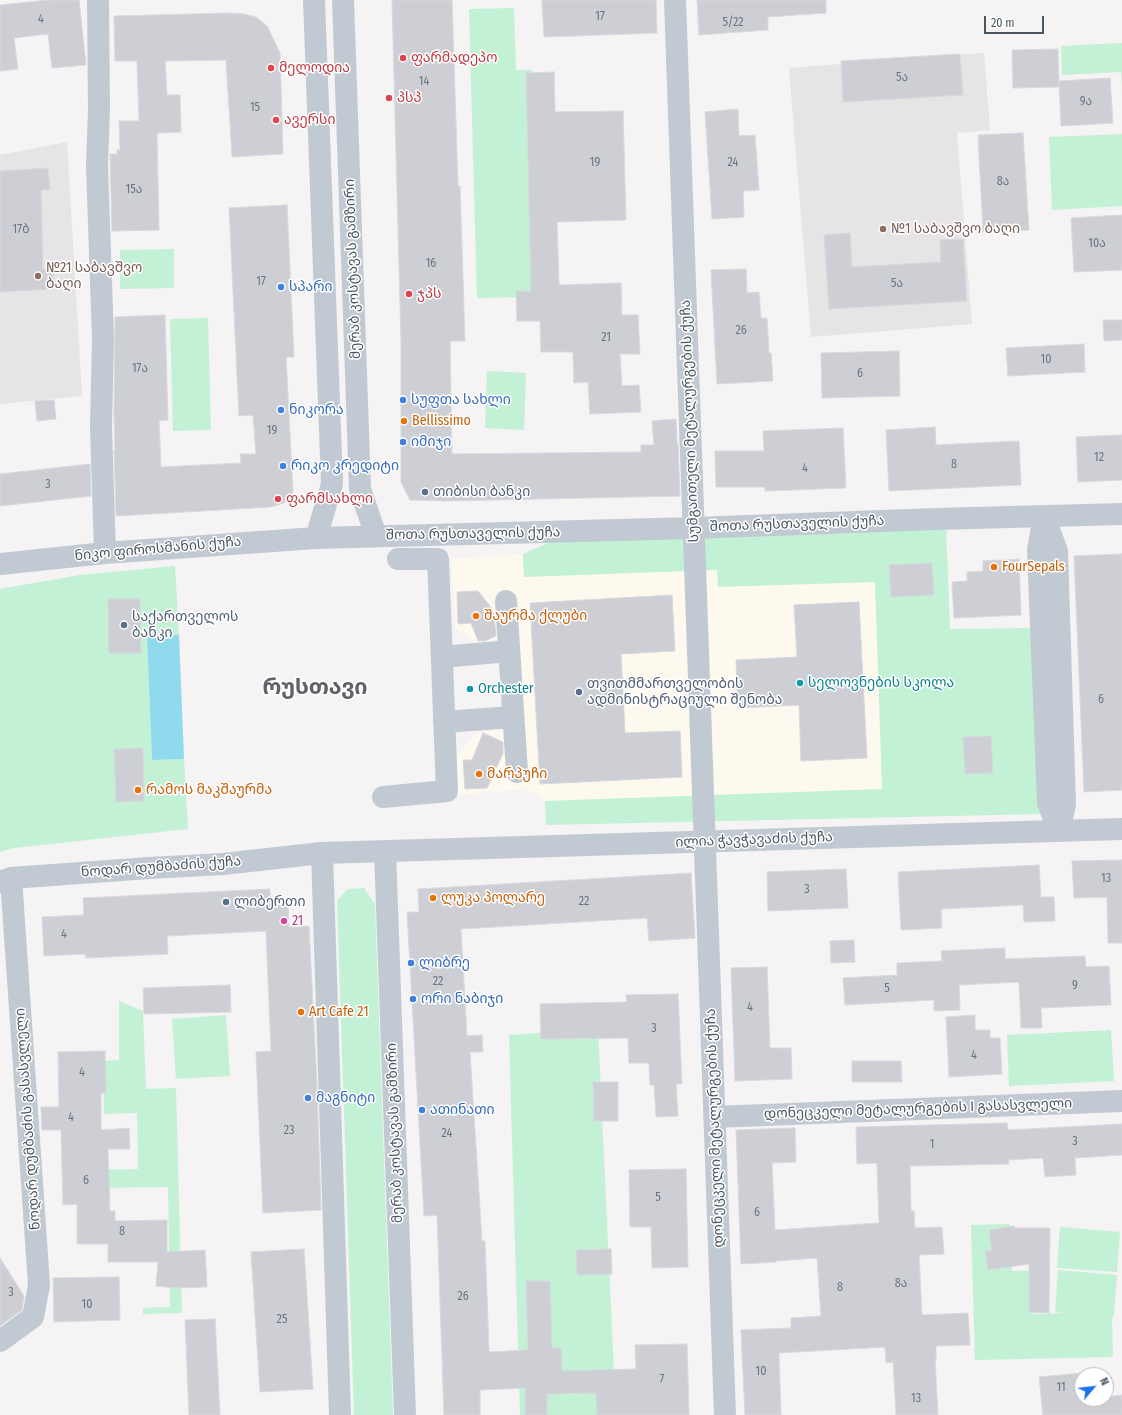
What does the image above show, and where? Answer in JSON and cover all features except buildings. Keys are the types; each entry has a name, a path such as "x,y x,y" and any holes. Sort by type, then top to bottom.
{"street":[{"path":"98,0 99,109 97,166 103,339 102,427 105,553"},
{"name":"მერაბ კოსტავას გამზირი","path":"314,0 332,484 316,538"},
{"name":"მერაბ კოსტავას გამზირი","path":"343,0 360,489 376,536"},
{"name":"სუმგაითელი მეტალურგების ქუჩა","path":"675,0 705,842"},
{"name":"შოთა რუსთაველის ქუჩა","path":"316,538 694,528 1122,514"},
{"path":"1044,516 1057,551 1052,677 1065,804 1059,831"},
{"name":"ნიკო ფიროსმანის ქუჩა","path":"0,564 105,553 316,538"},
{"path":"383,797 447,791 438,559 398,560"},
{"path":"506,601 517,772"},
{"path":"442,657 509,651"},
{"path":"444,722 513,717"},
{"name":"ილია ჭავჭავაძის ქუჩა","path":"322,853 1122,830"},
{"name":"დონეცკელი მეტალურგების ქუჩა","path":"705,842 725,1415"},
{"name":"მერაბ კოსტავას გამზირი","path":"385,851 405,1415"},
{"path":"322,853 340,1415"},
{"name":"ნოდარ დუმბაძის ქუჩა","path":"5,880 149,868 223,864 322,853"},
{"name":"ნოდარ დუმბაძის გასასვლელი","path":"0,1342 33,1317 39,1284 5,880"},
{"name":"დონეცკელი მეტალურგების I გასასვლელი","path":"714,1117 1122,1101"}],"shaded area":[{"name":"№1 საბავშვო ბაღი","path":"984,53 990,130 957,133 972,324 811,337 789,68"},
{"name":"№21 საბავშვო ბაღი","path":"67,142 82,396 0,404 0,155"},
{"path":"523,554 524,576 718,570 718,587 875,581 882,789 545,801 526,789 456,795 457,756 476,733 514,727 508,637 478,645 455,628 451,559"}],"green space":[{"path":"514,8 516,70 532,70 539,297 477,298 469,9"},
{"path":"1122,43 1122,90 1121,72 1062,75 1061,46"},
{"path":"1122,134 1122,206 1052,210 1049,137"},
{"path":"174,249 174,288 120,289 120,250"},
{"path":"208,318 211,430 173,431 170,319"},
{"path":"487,371 526,373 524,430 485,428"},
{"path":"946,526 950,629 1036,628 1041,814 546,825 545,801 882,789 875,582 718,587 717,570 524,577 523,554 559,538"},
{"path":"175,566 179,635 147,636 152,760 184,759 188,829 14,848 0,852 0,589 80,575"},
{"path":"364,888 375,904 393,1415 354,1415 337,900 348,889"},
{"path":"119,1001 143,1011 146,1089 176,1088 182,1313 143,1314 143,1308 170,1307 168,1187 98,1188 97,1170 138,1169 137,1113 104,1114 103,1061 119,1060"},
{"path":"226,1015 230,1076 176,1079 172,1019"},
{"path":"598,1029 616,1415 520,1415 509,1035"},
{"path":"1111,1030 1114,1081 1009,1086 1007,1035"},
{"path":"1010,1224 1012,1271 1033,1270 1034,1314 1066,1313 1055,1312 1058,1270 1117,1275 1114,1316 1112,1317 1113,1357 975,1360 971,1225"},
{"path":"1060,1227 1120,1232 1117,1272 1057,1268"}],"water":[{"path":"179,635 184,759 152,760 147,636"}],"place":[{"name":"ფარმადეპო","path":"403,58"},
{"name":"მელოდია","path":"271,68"},
{"name":"პსპ","path":"389,98"},
{"name":"ავერსი","path":"276,120"},
{"name":"№1 საბავშვო ბაღი","path":"883,229"},
{"name":"№21 საბავშვო ბაღი","path":"38,276"},
{"name":"სპარი","path":"281,287"},
{"name":"ჯპს","path":"409,294"},
{"name":"სუფთა სახლი","path":"403,400"},
{"name":"ნიკორა","path":"281,410"},
{"name":"Bellissimo","path":"404,421"},
{"name":"იმიჯი","path":"403,442"},
{"name":"რიკო კრედიტი","path":"283,466"},
{"name":"თიბისი ბანკი","path":"425,492"},
{"name":"ფარმსახლი","path":"278,499"},
{"name":"FourSepals","path":"994,567"},
{"name":"შაურმა ქლუბი","path":"476,616"},
{"name":"საქართველოს ბანკი","path":"124,625"},
{"name":"სელოვნების სკოლა","path":"800,683"},
{"name":"Orchester","path":"470,689"},
{"name":"თვითმმართველობის ადმინისტრაციული შენობა","path":"579,692"},
{"name":"მარპუჩი","path":"479,774"},
{"name":"რამოს მაკშაურმა","path":"138,790"},
{"name":"ლუკა პოლარე","path":"433,898"},
{"name":"ლიბერთი","path":"226,902"},
{"name":"21","path":"284,921"},
{"name":"ლიბრე","path":"411,963"},
{"name":"ორი ნაბიჯი","path":"413,999"},
{"name":"Art Cafe 21","path":"301,1012"},
{"name":"მაგნიტი","path":"308,1098"},
{"name":"ათინათი","path":"422,1110"}],"district":[{"name":"რუსთავი","path":"315,688"}]}
